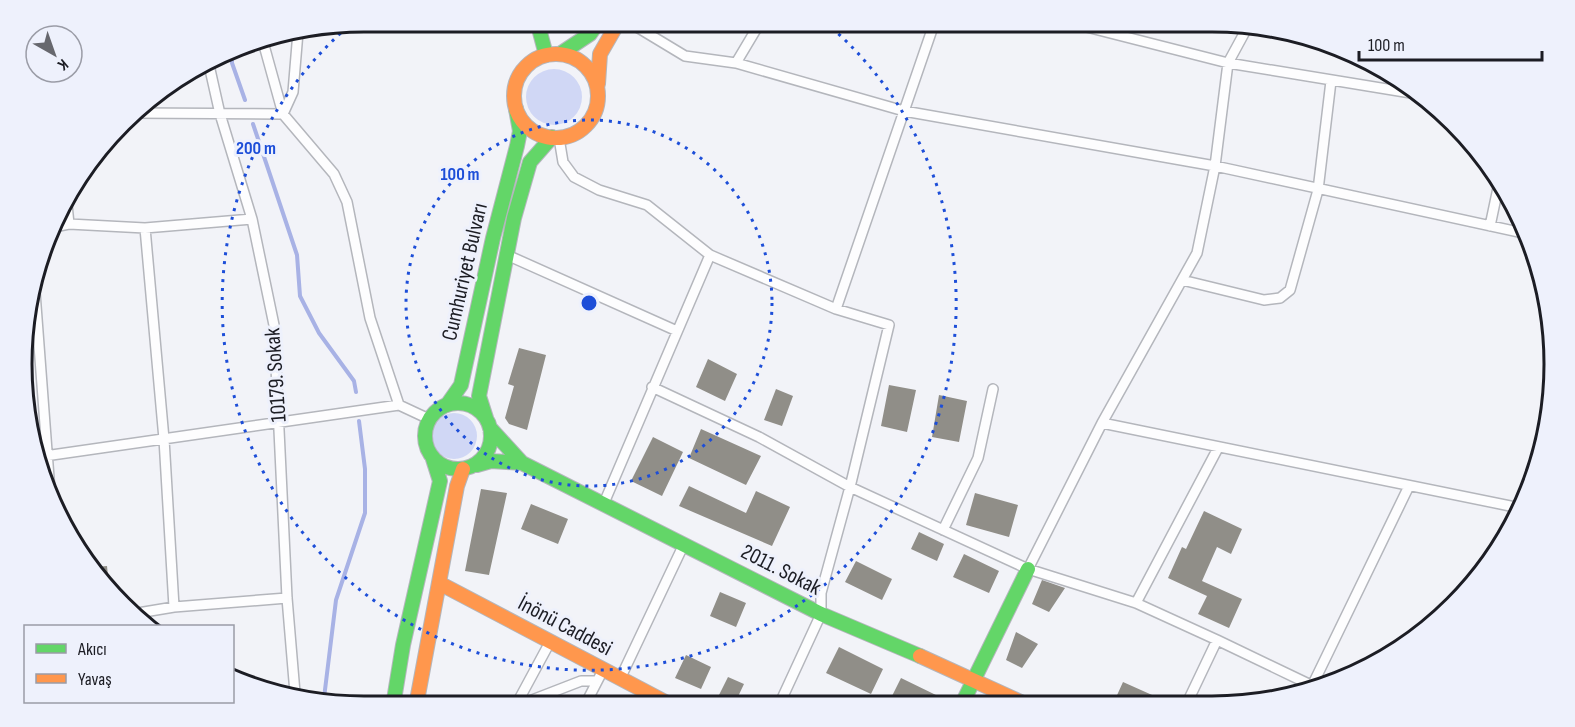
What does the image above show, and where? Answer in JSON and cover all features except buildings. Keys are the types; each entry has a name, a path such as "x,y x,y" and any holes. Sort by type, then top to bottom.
{"main road":[{"path":"542,32 553,54"},
{"path":"591,32 553,54 533,61 522,70 516,82 516,109 523,122 533,131 555,137 572,135 593,117 598,104 600,54 613,32"},
{"path":"553,54 573,57 585,65 594,76 598,89"},
{"name":"Cumhuriyet Bulvarı","path":"447,405 461,385 493,238 517,146 520,131 516,109"},
{"path":"418,696 439,583 468,468 488,450 488,423 479,396 514,218 530,162 555,137"},
{"path":"395,696 403,645 440,481 424,440 429,419 447,405 469,405 488,423 522,463"},
{"path":"433,459 452,470 468,468 491,460 522,463"},
{"name":"2011. Sokak","path":"522,463 821,614 975,679 1009,696"},
{"path":"966,696 1028,569"},
{"name":"İnönü Caddesi","path":"439,583 550,642 600,676 620,679 653,696"}],"street":[{"path":"645,32 685,56 736,63 904,111 1215,166 1516,231"},
{"path":"736,63 754,32"},
{"path":"837,309 931,32"},
{"path":"1106,32 1228,63 1403,92"},
{"path":"1028,569 1102,423 1197,253 1215,166 1228,63 1244,33"},
{"path":"283,114 293,92 297,38"},
{"path":"264,47 283,114 334,174 347,202 370,318 399,405"},
{"name":"10179. Sokak","path":"210,69 220,114 252,219 274,325 287,598 296,688"},
{"path":"1182,280 1264,300 1275,300 1286,294 1293,285 1318,190 1331,81"},
{"path":"146,113 283,114"},
{"path":"555,137 563,162 574,177 599,190 647,205 710,255 837,309 889,325 850,487 821,593 821,614 783,696"},
{"path":"1490,226 1497,194"},
{"path":"68,213 69,224"},
{"path":"62,225 145,228 252,219"},
{"path":"145,228 164,439 174,607"},
{"path":"507,255 677,331"},
{"path":"604,503 710,255"},
{"path":"35,312 41,442"},
{"path":"652,387 759,437 850,487 1028,569 1136,603 1304,682"},
{"path":"943,530 978,458 993,389"},
{"path":"45,457 399,405 429,419"},
{"path":"1102,423 1511,506"},
{"path":"1136,603 1218,448"},
{"path":"1318,678 1409,486"},
{"path":"620,679 684,544"},
{"path":"144,612 174,607 287,598"},
{"path":"1190,696 1217,640"},
{"path":"523,696 550,642"},
{"path":"590,696 600,676"},
{"path":"542,696 600,676"}],"shaded area":[{"path":"548,69 560,69 570,73 578,81 582,97 578,113 570,121 560,125 548,125 538,121 530,113 526,103 526,91 530,81 538,73"},
{"path":"454,413 470,420 477,436 470,452 454,459 438,452 431,436 438,420"}],"waterway":[{"path":"232,59 245,100"},
{"path":"253,124 297,255 300,296 319,333 354,381 356,392"},
{"path":"325,693 336,600 365,513 365,469 359,421"}],"traffic: fast":[{"path":"540,32 546,55"},
{"path":"560,54 591,32"},
{"path":"447,405 461,385 493,238 517,146 520,131 516,109"},
{"path":"486,418 479,396 514,218 530,162 552,137"},
{"path":"452,403 464,403 476,408 486,418 491,436 489,449 476,464 464,469 452,469 440,464 430,454 425,442 425,430 430,418 440,408 452,403"},
{"path":"490,428 522,463 821,614 920,656"},
{"path":"395,696 403,645 440,481 433,459"},
{"path":"477,465 491,461 522,463"},
{"path":"966,696 1028,569"}],"traffic: slow":[{"path":"598,84 600,54 613,32"},
{"path":"556,54 572,57 586,66 595,80 598,96 595,112 586,126 572,135 556,138 540,135 526,126 517,112 514,96 517,80 526,66 540,57 556,54"},
{"path":"418,696 457,486 463,469"},
{"path":"439,583 654,696"},
{"path":"920,656 1008,696"}]}
